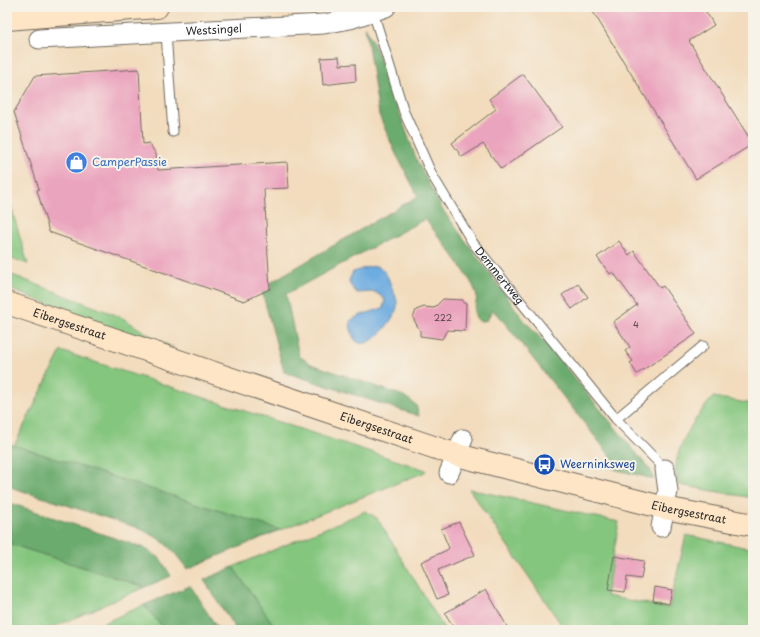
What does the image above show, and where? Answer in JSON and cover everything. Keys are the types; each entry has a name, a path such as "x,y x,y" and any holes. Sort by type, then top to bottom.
{"main road":[{"path":"7,19 158,7"},
{"name":"Eibergsestraat","path":"7,303 456,456 663,518 753,525"}],"street":[{"name":"Westsingel","path":"39,39 324,24 379,10"},
{"name":"Demmertweg","path":"663,518 668,491 665,469"}],"lane":[{"name":"Demmertweg","path":"379,10 404,112 432,175 473,243 616,420 665,469"},
{"path":"166,33 173,132"},
{"path":"616,420 703,346"}],"green space":[{"path":"365,26 378,54 417,161 442,209 524,320 548,346 651,471 654,479 613,469 615,462 500,317 492,310 487,320 480,322 474,312 477,297 473,286 461,266 425,219 286,294 299,356 311,364 404,396 416,405 419,416 284,372 261,288 418,196 395,152 379,115"},
{"path":"7,193 28,264 7,257"},
{"path":"7,273 121,317 157,340 174,348 131,336 7,288"},
{"path":"61,351 426,470 425,472 280,530 14,446"},
{"path":"713,397 753,404 753,498 679,485 676,474 676,463 684,438 698,415"},
{"path":"7,443 280,530 187,569 166,544 138,528 7,486"},
{"path":"469,489 619,522 606,596 669,608 686,535 753,549 753,630 565,630"},
{"path":"7,502 144,548 160,558 171,576 145,587 7,543"},
{"path":"366,511 377,518 445,630 277,630 233,567"},
{"path":"7,543 145,587 47,630 7,630"},
{"path":"233,567 277,630 236,630 204,580"},
{"path":"190,586 219,630 165,630 144,605"},
{"path":"144,605 165,630 88,630"}],"water":[{"path":"377,266 385,272 388,277 396,296 397,307 391,320 378,335 371,341 364,343 358,342 353,336 350,321 358,316 383,308 385,299 375,292 357,293 350,285 349,280 353,272 368,267"}],"building":[{"path":"590,7 703,7 714,25 689,41 753,144 696,179"},
{"path":"339,57 340,65 355,64 356,81 323,85 321,58"},
{"path":"139,69 143,144 149,143 156,154 158,170 287,162 289,188 264,189 270,289 244,301 49,232 37,190 39,189 14,112 35,76"},
{"path":"523,74 562,127 501,169 483,144 462,157 452,143 496,109 489,99"},
{"path":"619,241 629,255 634,251 660,288 663,286 696,334 637,374 630,363 633,361 625,351 630,347 613,322 637,305 613,272 610,274 597,257"},
{"path":"578,284 588,297 572,309 562,295"},
{"path":"443,299 463,300 463,303 466,303 465,331 447,330 442,339 420,336 420,331 413,318 416,310 424,307 434,308"},
{"path":"459,522 475,555 438,570 448,595 437,599 421,562 449,548 441,529"},
{"path":"614,556 644,561 641,579 627,577 625,592 608,590"},
{"path":"655,587 672,590 669,604 653,601"},
{"path":"486,589 509,630 455,630 445,613"}],"place":[{"name":"CamperPassie","path":"77,162"},
{"name":"Weerninksweg","path":"545,464"}]}
